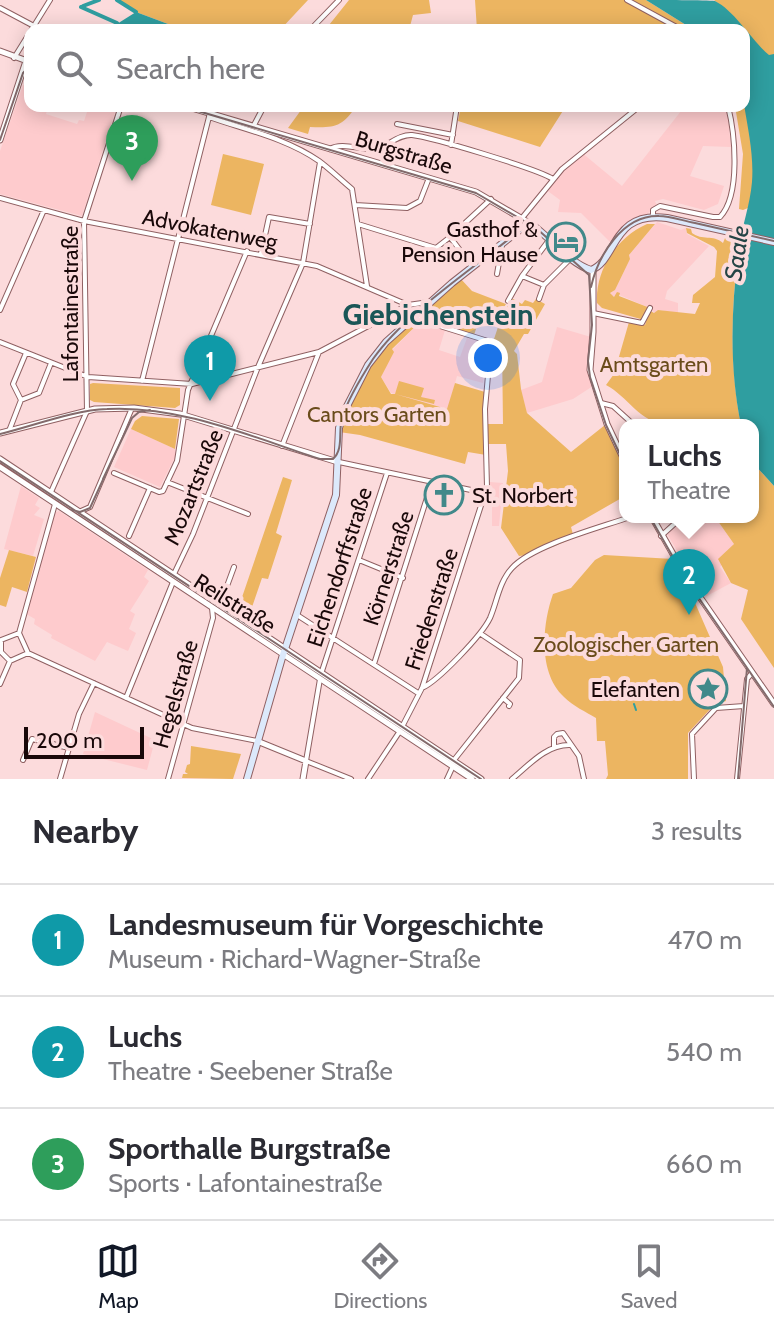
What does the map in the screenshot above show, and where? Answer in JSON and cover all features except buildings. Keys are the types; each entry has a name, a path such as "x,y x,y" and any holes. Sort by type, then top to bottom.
{"main road":[{"path":"593,270 624,229 653,217 774,242"},
{"path":"247,779 336,495 341,417 368,365 386,342 472,266 531,224"},
{"name":"Burgstraße","path":"531,224 578,263 593,270"}],"street":[{"path":"33,24 50,0"},
{"path":"316,24 339,0"},
{"path":"627,0 671,24"},
{"path":"0,8 30,24"},
{"path":"14,58 24,40"},
{"path":"0,51 24,61"},
{"path":"0,140 24,73"},
{"name":"Lafontainestraße","path":"87,411 84,221 119,112"},
{"name":"Burgstraße","path":"202,112 254,125 491,199 531,224"},
{"path":"254,125 261,112"},
{"path":"451,145 456,112"},
{"path":"522,218 553,179 593,141 632,112"},
{"path":"653,217 653,210 660,206 717,218 726,210 733,177 729,112"},
{"path":"142,381 210,115 273,137 320,162 352,189 367,286"},
{"path":"397,124 453,135"},
{"path":"330,149 336,146 376,149 412,135 553,179"},
{"name":"Mozartstraße","path":"174,574 303,263 320,162"},
{"path":"355,205 407,208 420,201 429,178"},
{"name":"Advokatenweg","path":"0,198 84,221 303,263 367,286 408,305"},
{"path":"358,224 436,248 491,199"},
{"path":"0,310 44,210"},
{"path":"261,254 269,217 310,224"},
{"path":"450,237 472,266"},
{"path":"508,301 522,276 551,238"},
{"path":"497,274 502,244"},
{"path":"114,473 161,492 167,482 177,461 188,390 247,251"},
{"path":"539,299 544,285 568,261"},
{"path":"593,270 590,368 599,403 619,448"},
{"path":"522,276 544,285"},
{"path":"0,342 86,377 192,384 319,352 408,305 429,302"},
{"path":"593,313 642,323 650,308"},
{"name":"Friedenstraße","path":"368,779 402,728 420,690 485,493 485,409 491,342 427,322 416,314"},
{"path":"282,446 319,352"},
{"path":"21,400 13,384 26,353"},
{"path":"9,431 21,400 39,393 51,363"},
{"path":"599,403 608,403 627,419"},
{"path":"0,433 108,407 132,408 185,416 338,462 485,493"},
{"path":"79,511 90,507 132,408"},
{"path":"51,492 87,411"},
{"name":"Reilstraße","path":"0,459 51,492 57,500 173,582 285,650"},
{"name":"Reilstraße","path":"0,471 79,511 402,728 472,779"},
{"name":"Eichendorffstraße","path":"306,761 321,674 387,473"},
{"path":"167,482 248,514"},
{"name":"Körnerstraße","path":"374,664 432,482"},
{"path":"129,536 150,488"},
{"path":"57,500 19,633 28,653 183,725 257,741 351,779"},
{"path":"297,615 420,690 481,634 504,578 513,567 534,553 619,521"},
{"path":"655,523 774,704"},
{"path":"661,536 675,523"},
{"path":"359,560 403,578"},
{"name":"Reilstraße","path":"220,605 234,567"},
{"path":"126,698 173,582"},
{"name":"Hegelstraße","path":"168,779 213,618 212,608"},
{"name":"Hegelstraße","path":"213,618 221,613"},
{"path":"10,661 0,652 1,640 19,633"},
{"path":"447,779 453,764 519,678 520,660 481,634"},
{"path":"0,684 10,661 28,653"},
{"path":"737,779 747,678 752,673"},
{"path":"60,779 79,714 94,683"},
{"path":"503,698 509,706"},
{"path":"694,779 692,734 716,708 744,706"},
{"path":"554,747 554,737 563,733 579,756 584,779"},
{"path":"23,760 32,739 69,748"},
{"path":"512,779 554,747 569,745"},
{"path":"303,779 306,761"},
{"name":"Reilstraße","path":"453,764 481,779"}],"shaded area":[{"path":"23,85 24,112 46,112 77,124 79,120 84,121 87,112 115,112 82,216 0,194 0,151"},
{"path":"680,112 728,112 731,147 703,146 690,176 724,186 718,204 704,210 663,199 655,201 657,206 611,243 581,213 558,212 560,200 545,189 581,152 622,186"},
{"path":"657,222 681,230 686,228 687,234 709,246 667,291 665,299 678,303 678,313 659,310 654,313 652,309 617,294 613,297 610,293 615,290 630,259 629,255"},
{"path":"420,322 445,330 439,350 460,357 467,338 485,343 487,348 483,383 457,376 448,409 391,393 381,377 392,350"},
{"path":"557,327 591,337 588,361 593,386 573,399 527,413 521,390 542,382"},
{"path":"131,429 175,449 175,457 160,487 114,467"},
{"path":"490,482 503,483 499,526 492,526 492,502 488,500"},
{"path":"21,486 39,498 35,505 40,508 34,515 44,519 33,556 4,549"},
{"path":"59,511 148,570 144,577 149,581 130,611 135,614 129,629 136,633 128,651 107,642 95,661 51,638 52,635 34,624 35,619 26,614 54,513"},
{"path":"679,523 719,523 734,544 720,567 731,583 705,597 667,534"},
{"path":"95,712 155,740 147,770 83,754"}],"green space":[{"path":"117,0 308,0 286,24 168,24 136,12"},
{"path":"349,0 429,0 431,13 413,15 411,24 330,24"},
{"path":"475,0 646,0 684,24 477,24"},
{"path":"714,0 774,0 774,57 768,58 750,37 750,24 738,24"},
{"path":"300,112 352,112 342,122 332,126 310,127 308,134 288,128"},
{"path":"460,112 562,112 540,147 458,121"},
{"path":"736,112 746,112 754,170 748,208 743,210 739,209 743,154"},
{"path":"223,154 264,164 251,215 211,205"},
{"name":"Amtsgarten","path":"647,224 655,224 629,255 630,259 615,290 610,293 614,297 617,292 620,293 619,296 650,308 654,313 658,310 695,314 700,303 692,303 693,295 715,277 717,251 687,233 686,228 700,237 723,243 725,238 740,241 733,333 740,419 649,419 606,385 614,374 629,322 645,325 649,312 644,320 602,308 597,303 604,267 617,246"},
{"path":"460,278 472,291 506,304 498,317 482,311 474,335 429,321 421,314"},
{"name":"Cantors Garten","path":"513,299 522,304 525,300 533,303 536,299 545,304 514,351 527,413 571,452 605,425 619,452 619,499 571,527 574,538 535,554 519,556 501,528 508,471 506,444 486,444 486,455 468,452 465,464 339,432 352,396 372,360 388,341 418,316 422,320 392,349 394,352 381,377 391,394 447,409 455,383 485,392 486,424 503,424 502,346 493,342 503,312"},
{"path":"399,381 424,388 421,397 435,400 434,404 395,394"},
{"path":"90,384 180,388 180,405 175,408 94,402 90,400"},
{"path":"142,416 179,419 175,449 131,429"},
{"path":"759,470 774,486 774,668 741,619 748,590 731,583 718,559 734,544 719,523 759,523"},
{"path":"283,477 292,480 276,533 282,536 268,579 262,578 251,610 244,606 241,611 238,609"},
{"path":"9,550 36,557 27,592 12,587 6,607 0,605 0,578"},
{"name":"Zoologischer Garten","path":"604,555 673,559 723,667 726,701 714,705 688,733 688,779 606,779 605,741 597,741 596,718 564,697 550,675 545,634 553,594 571,588 595,560"},
{"path":"191,746 241,754 233,779 182,778 183,774 188,774 185,772 190,764"}],"water":[{"path":"646,0 715,1 740,24 684,24"},
{"path":"136,12 168,24 117,24"},
{"path":"750,35 769,55 774,54 774,486 759,470 759,419 740,419 733,359 736,270 751,191 745,112 750,112"}],"waterway":[{"path":"83,6 99,0"},
{"path":"117,0 136,12"},
{"path":"81,7 117,23"},
{"path":"634,704 636,710"}],"tram line":[{"path":"0,140 24,72"},
{"path":"201,112 476,193 536,228 589,275 592,325 588,361 590,377 619,452"},
{"path":"591,287 599,263 614,240 634,222 646,217 668,217 774,241"},
{"path":"0,434 81,412 134,409 189,417 320,459 333,459 338,450 342,418 348,403 387,342 421,309 515,234 526,227 536,228"},
{"path":"103,479 132,418 139,412 150,410"},
{"path":"0,461 481,779"},
{"path":"72,510 80,512 90,508 107,471"},
{"path":"653,523 685,578 774,707"},
{"path":"738,779 747,668"}],"place":[{"name":"Sporthalle Burgstraße","path":"132,181"},
{"name":"Gasthof & Pension Hause","path":"566,242"},
{"name":"Landesmuseum für Vorgeschichte","path":"210,401"},
{"name":"St. Norbert","path":"444,495"},
{"name":"Luchs","path":"689,615"},
{"name":"Elefanten","path":"708,689"}],"district":[{"name":"Giebichenstein","path":"438,315"}],"water label":[{"name":"Saale","path":"737,253"}]}
